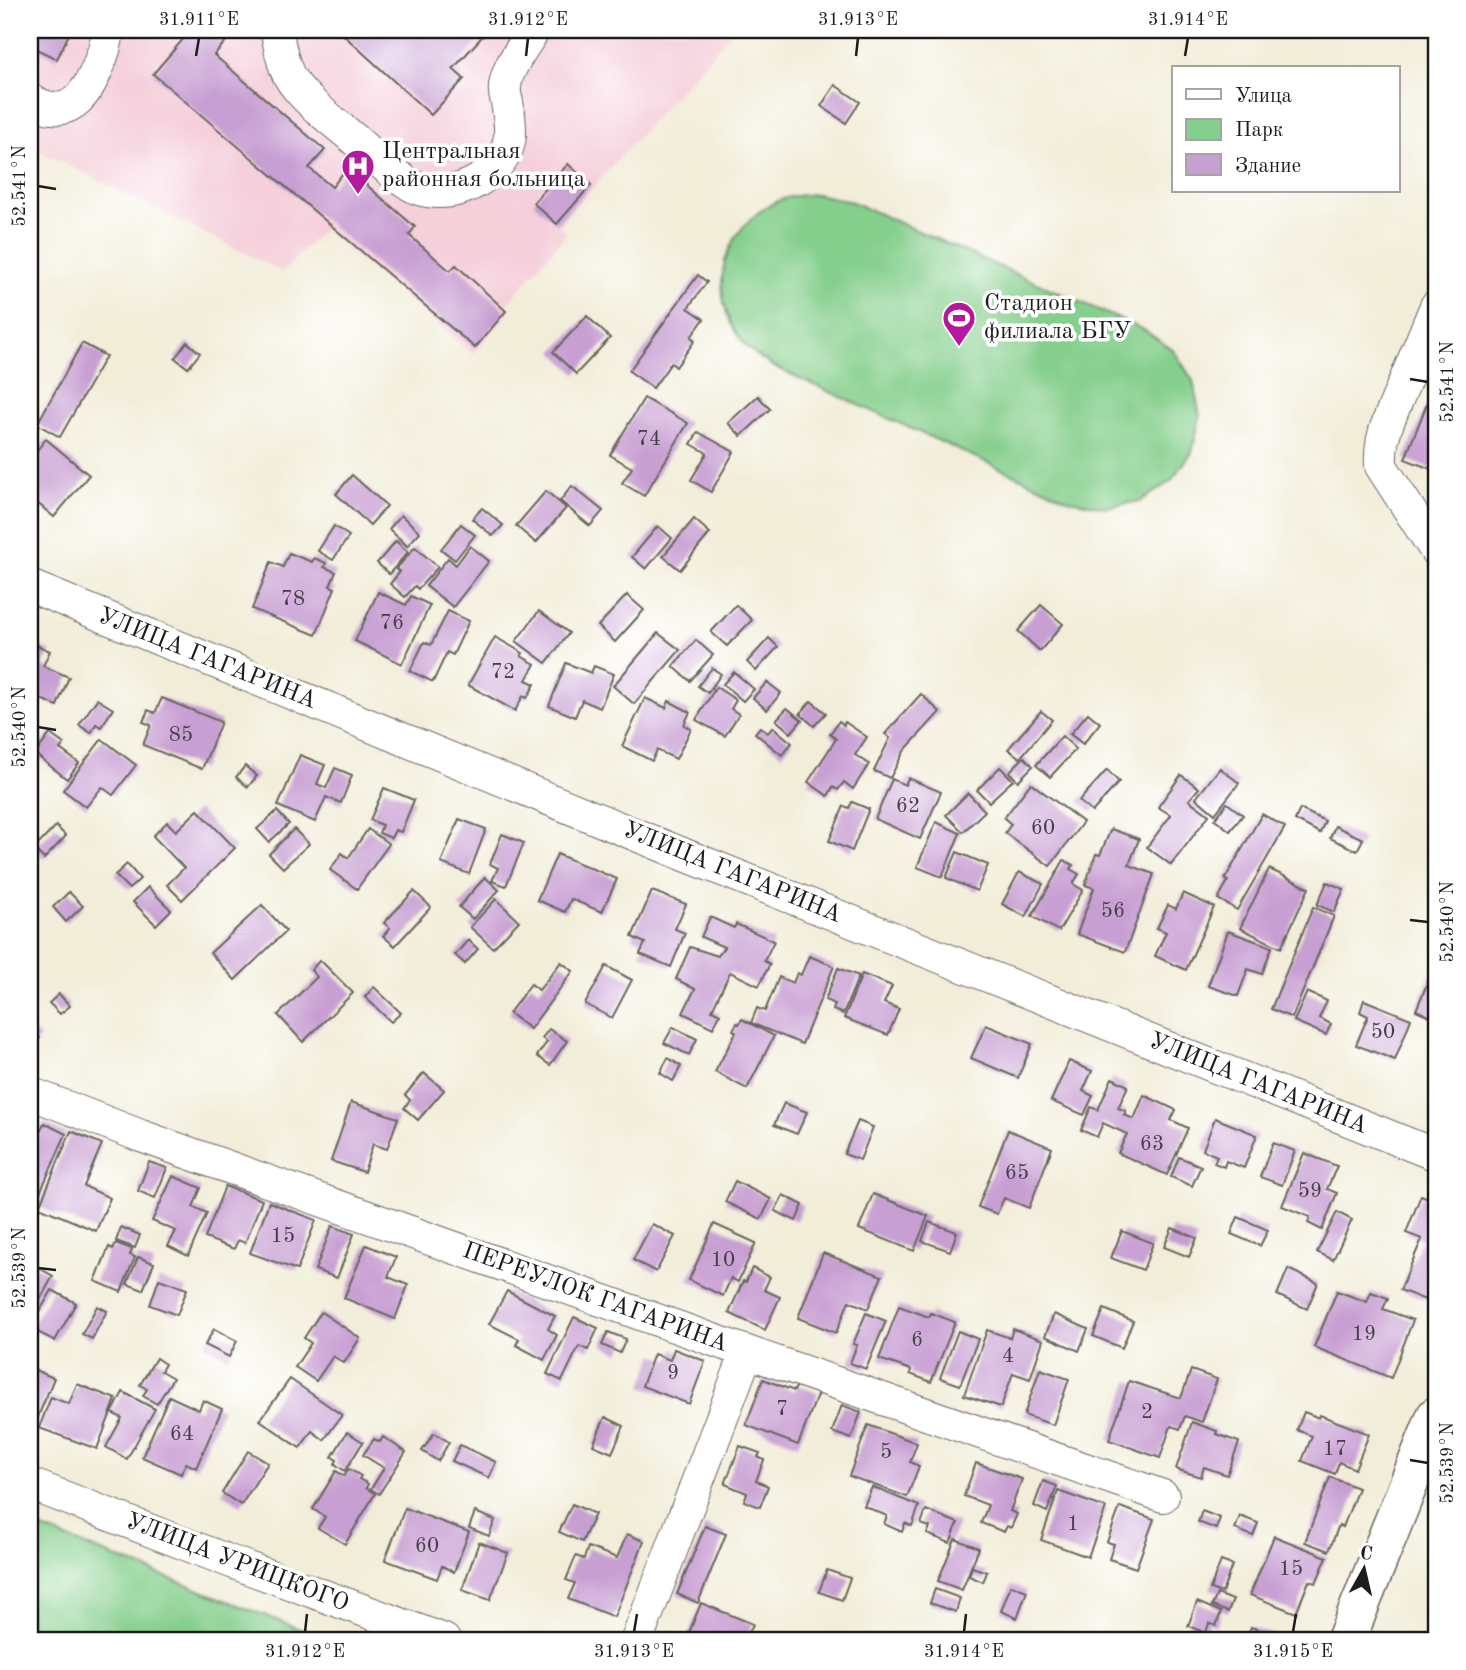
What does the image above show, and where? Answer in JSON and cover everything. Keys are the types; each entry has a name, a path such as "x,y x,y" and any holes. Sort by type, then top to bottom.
{"main road":[{"path":"1346,1640 1436,1416"}],"street":[{"path":"30,100 54,109 74,103 97,68 104,52 108,30"},
{"path":"276,30 282,59 289,76 302,94 409,185 425,191 444,193 476,182 491,171 507,151 511,130 506,81 534,30"},
{"path":"1436,306 1388,422 1380,452 1381,466 1436,551"},
{"name":"УЛИЦА ГАГАРИНА","path":"30,586 698,860 1436,1155"},
{"name":"ПЕРЕУЛОК ГАГАРИНА","path":"30,1093 141,1136 747,1352 1163,1496"},
{"path":"637,1640 747,1352"},
{"name":"УЛИЦА УРИЦКОГО","path":"30,1484 444,1640"}],"shaded area":[{"name":"Центральная районная больница","path":"30,30 734,30 559,225 567,233 506,305 511,310 473,354 324,229 282,272 30,146"}],"green space":[{"name":"Стадион филиала БГУ","path":"817,194 852,202 1144,330 1174,351 1193,381 1200,417 1192,452 1171,481 1141,501 1105,507 1070,500 772,366 753,352 743,343 731,323 724,303 722,282 732,243 744,226 780,200"},
{"path":"30,1524 328,1640 30,1640"}],"building":[{"path":"30,30 71,30 57,59 30,46"},
{"path":"191,30 213,30 226,41 214,55 325,150 309,168 332,187 347,168 415,227 409,235 450,271 456,265 506,311 475,348 153,74"},
{"path":"338,30 488,30 453,69 464,79 431,115"},
{"path":"835,85 860,102 846,123 821,106"},
{"path":"568,164 591,185 557,224 533,203"},
{"path":"698,275 707,282 688,308 704,319 691,337 695,340 676,367 671,363 653,388 629,371"},
{"path":"587,316 610,338 576,374 553,352"},
{"path":"187,342 200,353 188,368 175,358"},
{"path":"82,343 106,356 60,437 37,424"},
{"path":"1434,386 1436,387 1436,471 1405,459"},
{"path":"758,396 770,409 741,436 728,423"},
{"path":"644,398 688,423 644,496 622,483 632,468 610,455"},
{"path":"698,432 734,452 711,492 691,480 707,453 691,444"},
{"path":"46,439 89,475 54,517 30,497 30,487 34,482 30,478 30,459"},
{"path":"352,475 387,506 370,525 336,494"},
{"path":"572,486 603,511 590,526 560,501"},
{"path":"546,491 566,508 536,543 516,526"},
{"path":"482,508 503,525 493,536 472,519"},
{"path":"401,515 420,532 407,546 389,529"},
{"path":"694,519 710,533 680,570 663,556"},
{"path":"461,524 475,535 455,560 441,549"},
{"path":"334,526 349,536 333,560 318,551"},
{"path":"658,526 672,538 646,569 632,557"},
{"path":"396,541 408,552 389,574 377,563"},
{"path":"470,546 489,561 453,607 426,586 448,558 456,565"},
{"path":"415,547 438,567 418,589 415,586 405,597 390,584 400,572 396,569"},
{"path":"289,553 312,562 314,558 326,563 324,567 336,572 330,586 335,588 316,635 252,609 271,562 283,567"},
{"path":"378,592 406,605 411,596 430,605 402,664 355,641"},
{"path":"627,595 644,610 615,642 598,626"},
{"path":"736,605 752,620 727,646 711,632"},
{"path":"1041,605 1063,624 1040,651 1018,631"},
{"path":"448,611 469,621 453,655 447,652 433,682 410,671 424,642 431,645"},
{"path":"539,611 569,633 546,663 516,641"},
{"path":"658,633 680,650 634,704 613,686"},
{"path":"495,637 523,653 521,656 535,664 526,680 535,684 527,698 523,696 515,711 468,685"},
{"path":"769,638 778,647 756,671 747,662"},
{"path":"696,640 713,655 690,681 673,666"},
{"path":"30,642 50,651 43,666 69,677 57,706 34,696 30,706"},
{"path":"566,663 591,673 594,666 614,674 600,708 582,700 575,717 549,706"},
{"path":"712,668 721,674 708,693 698,686"},
{"path":"734,672 754,689 743,701 723,684"},
{"path":"767,682 781,693 767,710 753,698"},
{"path":"716,687 736,700 731,709 739,714 725,736 696,720"},
{"path":"921,694 940,712 904,751 890,778 874,771 890,738 885,734"},
{"path":"162,698 221,722 202,769 143,745 151,725 143,722 148,710 155,713"},
{"path":"645,698 666,708 669,701 690,712 684,725 691,729 676,759 657,750 652,761 622,746"},
{"path":"97,699 113,709 101,727 96,724 91,733 79,725"},
{"path":"811,701 826,713 814,726 800,714"},
{"path":"787,708 802,720 791,733 776,720"},
{"path":"1041,711 1052,720 1020,758 1008,749"},
{"path":"1088,713 1100,723 1083,744 1070,734"},
{"path":"839,721 844,725 845,722 867,737 855,755 869,764 853,789 844,782 838,790 833,787 828,796 808,782 836,739 830,734"},
{"path":"760,727 768,733 773,727 792,743 782,755 755,733"},
{"path":"50,734 64,744 60,749 79,763 67,779 35,754"},
{"path":"1062,736 1076,749 1050,777 1036,765"},
{"path":"102,739 136,765 113,795 102,787 86,807 63,790"},
{"path":"300,755 325,765 317,784 326,788 335,768 352,775 341,803 326,797 315,822 278,806"},
{"path":"1024,757 1033,766 1018,781 1009,772"},
{"path":"245,766 257,776 248,787 236,777"},
{"path":"1000,767 1013,780 989,802 977,790"},
{"path":"1220,768 1239,783 1215,814 1196,798"},
{"path":"1107,770 1119,782 1092,812 1079,801"},
{"path":"1181,775 1199,788 1189,800 1209,815 1171,865 1147,847 1171,815 1158,807"},
{"path":"908,778 941,792 920,839 875,819 892,779 905,785"},
{"path":"1031,783 1083,822 1050,866 1005,833 1011,824 1004,818"},
{"path":"384,788 414,800 401,832 395,830 391,838 379,833 382,825 370,820"},
{"path":"968,793 985,811 963,832 946,815"},
{"path":"852,802 869,809 852,851 829,841 844,806 849,808"},
{"path":"1227,803 1243,815 1230,831 1215,819"},
{"path":"1300,809 1325,821 1320,833 1295,820"},
{"path":"198,810 235,848 182,900 167,885 184,868 153,836 167,822 176,831"},
{"path":"277,811 289,824 269,842 257,829"},
{"path":"1262,814 1285,827 1237,910 1218,899 1228,881 1225,879"},
{"path":"459,819 486,829 469,874 441,863"},
{"path":"936,822 960,833 942,877 917,867"},
{"path":"56,826 66,836 44,859 34,849"},
{"path":"1335,826 1363,839 1357,851 1330,838"},
{"path":"294,829 309,844 283,868 269,854"},
{"path":"368,829 389,844 357,889 330,870 342,853 348,858"},
{"path":"1111,829 1139,839 1129,865 1154,874 1125,952 1077,934 1094,888 1085,885 1096,854 1100,855"},
{"path":"502,834 524,843 506,886 492,881 498,868 490,864"},
{"path":"957,852 988,865 977,891 946,878"},
{"path":"557,854 617,879 602,912 571,899 565,912 537,900"},
{"path":"1064,860 1073,865 1070,869 1079,874 1073,884 1083,890 1059,931 1032,916"},
{"path":"127,864 140,879 129,889 115,875"},
{"path":"1269,869 1309,888 1281,948 1240,928"},
{"path":"1019,872 1043,884 1026,917 1002,904"},
{"path":"485,877 499,890 473,919 459,907"},
{"path":"1327,882 1344,889 1334,912 1317,905"},
{"path":"148,887 171,910 156,925 133,902"},
{"path":"414,891 431,907 395,946 383,936 390,928 384,923"},
{"path":"652,891 686,904 675,929 685,933 671,967 640,954 645,943 632,937"},
{"path":"69,892 83,906 66,922 53,907"},
{"path":"1183,893 1214,907 1186,970 1155,956 1166,932 1157,928 1168,905 1176,909"},
{"path":"496,899 519,921 493,948 470,927"},
{"path":"262,905 286,931 235,980 210,953"},
{"path":"1313,907 1334,916 1292,1018 1271,1009"},
{"path":"710,917 734,928 736,924 774,941 764,961 770,964 759,986 730,972 712,1010 720,1014 713,1028 683,1013 695,989 676,979 690,947 718,956 724,947 701,937"},
{"path":"1228,931 1272,947 1262,974 1248,969 1238,996 1208,986"},
{"path":"468,940 478,949 465,964 455,955"},
{"path":"809,956 834,966 802,1044 751,1023 757,1008 765,1011 779,977 793,983 797,973 801,975"},
{"path":"320,960 353,993 303,1042 278,1015 317,977 311,970"},
{"path":"561,962 573,971 530,1029 509,1013 531,984 539,990"},
{"path":"1436,963 1436,1019 1416,1010"},
{"path":"606,966 632,980 612,1018 585,1004"},
{"path":"838,968 859,976 843,1014 833,1010 835,1004 825,1000"},
{"path":"862,974 892,986 884,1003 899,1009 888,1035 844,1018"},
{"path":"374,987 401,1013 391,1022 365,997"},
{"path":"1307,992 1327,1001 1319,1018 1331,1024 1326,1035 1294,1021"},
{"path":"59,994 70,1006 60,1014 49,1003"},
{"path":"1364,1000 1411,1019 1395,1060 1356,1045 1368,1016 1360,1012"},
{"path":"742,1019 774,1036 747,1089 715,1072 736,1032 733,1030"},
{"path":"986,1025 1032,1044 1018,1078 971,1058"},
{"path":"30,1027 40,1038 30,1047"},
{"path":"673,1027 697,1039 689,1055 664,1043"},
{"path":"549,1029 567,1041 550,1065 537,1056 547,1042 542,1038"},
{"path":"668,1058 681,1066 673,1081 660,1073"},
{"path":"1069,1061 1092,1071 1083,1091 1093,1096 1084,1115 1051,1101"},
{"path":"424,1073 444,1090 418,1120 404,1108 410,1100 405,1095"},
{"path":"1112,1078 1128,1086 1118,1108 1126,1111 1124,1115 1134,1119 1144,1095 1176,1110 1171,1120 1188,1128 1167,1175 1118,1153 1127,1134 1103,1123 1097,1137 1081,1130 1091,1107 1098,1110"},
{"path":"351,1102 398,1118 387,1149 373,1144 364,1172 331,1161"},
{"path":"784,1103 807,1112 797,1134 774,1125"},
{"path":"1215,1118 1257,1135 1244,1168 1226,1161 1224,1167 1214,1163 1217,1156 1203,1150"},
{"path":"858,1121 873,1127 860,1160 844,1154"},
{"path":"44,1123 66,1134 30,1215 30,1155"},
{"path":"1008,1130 1052,1148 1029,1208 1004,1198 997,1214 978,1207"},
{"path":"71,1131 102,1144 84,1186 110,1198 96,1231 39,1207"},
{"path":"1273,1143 1295,1151 1282,1185 1260,1177"},
{"path":"1304,1153 1337,1166 1327,1189 1337,1193 1322,1230 1308,1223 1310,1217 1282,1206"},
{"path":"1179,1157 1201,1166 1192,1186 1171,1177"},
{"path":"149,1162 167,1168 155,1198 138,1191"},
{"path":"173,1176 201,1188 193,1207 207,1213 188,1256 168,1246 176,1231 152,1221"},
{"path":"735,1181 771,1199 761,1219 725,1202"},
{"path":"225,1186 262,1200 245,1243 238,1240 234,1249 205,1238"},
{"path":"873,1194 928,1216 914,1251 859,1229"},
{"path":"783,1195 803,1205 796,1221 775,1211"},
{"path":"1421,1195 1436,1201 1436,1273 1425,1300 1400,1290 1422,1239 1406,1233"},
{"path":"269,1202 316,1220 297,1270 250,1253"},
{"path":"1337,1212 1352,1220 1333,1260 1317,1252"},
{"path":"1238,1217 1268,1230 1260,1246 1231,1234"},
{"path":"929,1222 957,1232 950,1251 922,1241"},
{"path":"652,1224 675,1236 656,1272 633,1260"},
{"path":"714,1224 756,1243 738,1282 731,1278 723,1296 689,1280"},
{"path":"332,1226 354,1234 337,1278 315,1270"},
{"path":"121,1227 140,1235 135,1248 116,1241"},
{"path":"1172,1228 1197,1238 1189,1257 1164,1247"},
{"path":"1122,1231 1153,1243 1143,1270 1111,1258"},
{"path":"116,1243 132,1249 130,1255 135,1257 121,1292 95,1281 109,1247 113,1249"},
{"path":"366,1245 396,1257 388,1277 408,1285 395,1319 344,1298"},
{"path":"823,1253 882,1276 868,1309 849,1301 836,1333 798,1318"},
{"path":"138,1257 154,1263 143,1290 127,1284"},
{"path":"30,1263 53,1276 36,1307 30,1304"},
{"path":"752,1268 770,1277 764,1290 780,1297 765,1330 729,1313"},
{"path":"1288,1269 1318,1283 1307,1309 1277,1295"},
{"path":"159,1279 187,1289 177,1315 150,1305"},
{"path":"52,1290 76,1303 55,1341 30,1328"},
{"path":"507,1291 555,1316 548,1329 557,1335 544,1360 516,1345 519,1339 489,1324"},
{"path":"1337,1291 1367,1302 1371,1292 1388,1298 1383,1309 1413,1320 1391,1378 1314,1347"},
{"path":"97,1306 107,1311 92,1339 82,1334"},
{"path":"899,1306 929,1317 931,1313 955,1322 931,1382 910,1374 911,1370 879,1359"},
{"path":"1104,1309 1133,1321 1122,1348 1093,1336"},
{"path":"321,1312 360,1338 344,1363 333,1356 316,1381 295,1367 311,1343 304,1338"},
{"path":"866,1313 886,1321 866,1369 850,1363 857,1345 853,1344"},
{"path":"1054,1314 1088,1329 1079,1351 1045,1336"},
{"path":"574,1317 598,1328 588,1350 579,1346 562,1381 547,1374"},
{"path":"214,1329 237,1341 229,1357 205,1345"},
{"path":"1013,1329 1043,1340 1030,1379 1013,1373 1001,1407 964,1395 987,1330 1010,1338"},
{"path":"958,1331 978,1339 960,1385 940,1378"},
{"path":"608,1332 626,1339 620,1353 602,1345"},
{"path":"674,1349 705,1361 689,1404 642,1386 654,1354 670,1360"},
{"path":"156,1358 165,1364 161,1371 173,1378 157,1404 143,1396 147,1389 140,1385"},
{"path":"30,1368 54,1378 33,1429 30,1427"},
{"path":"1040,1369 1069,1379 1053,1425 1024,1415"},
{"path":"1191,1370 1217,1379 1202,1422 1185,1416 1180,1429 1171,1426 1160,1458 1109,1440 1129,1381 1181,1398"},
{"path":"290,1379 342,1415 324,1440 312,1431 300,1448 260,1420"},
{"path":"763,1379 794,1391 797,1385 818,1393 798,1445 746,1425"},
{"path":"77,1384 116,1399 97,1449 39,1428 51,1397 69,1404"},
{"path":"123,1392 155,1409 127,1459 106,1447 122,1418 112,1413"},
{"path":"169,1396 199,1410 203,1400 222,1409 196,1468 186,1463 181,1474 142,1457"},
{"path":"842,1405 861,1412 851,1439 832,1432"},
{"path":"1304,1412 1319,1418 1320,1415 1369,1434 1355,1469 1339,1462 1335,1474 1302,1461 1312,1436 1297,1430"},
{"path":"605,1417 624,1426 612,1453 593,1445"},
{"path":"1192,1422 1239,1442 1227,1475 1204,1467 1201,1477 1176,1469"},
{"path":"868,1425 917,1443 910,1462 919,1466 907,1497 849,1476"},
{"path":"347,1432 363,1442 345,1471 335,1464 337,1460 332,1457"},
{"path":"434,1433 449,1442 438,1461 422,1451"},
{"path":"383,1437 406,1452 379,1494 371,1489 384,1468 363,1455 374,1439 380,1442"},
{"path":"460,1445 496,1462 489,1478 452,1461"},
{"path":"740,1446 760,1453 758,1457 764,1460 756,1481 768,1486 760,1507 744,1501 747,1493 725,1484"},
{"path":"248,1451 268,1463 241,1505 222,1493"},
{"path":"976,1463 1022,1479 1010,1511 1017,1514 1011,1528 1007,1526 1004,1532 981,1523 988,1505 964,1496"},
{"path":"349,1469 361,1476 359,1479 368,1484 366,1488 375,1494 345,1544 318,1528 325,1517 313,1509 336,1471 344,1476"},
{"path":"1330,1477 1358,1488 1343,1527 1339,1525 1329,1551 1305,1542"},
{"path":"1043,1481 1057,1486 1047,1512 1034,1506"},
{"path":"872,1487 919,1506 912,1526 905,1523 902,1532 884,1524 887,1516 864,1506"},
{"path":"1058,1491 1106,1508 1088,1557 1041,1540"},
{"path":"572,1504 595,1514 582,1542 559,1532"},
{"path":"1120,1507 1154,1519 1136,1568 1109,1559 1114,1544 1107,1542"},
{"path":"405,1508 469,1532 454,1572 442,1566 437,1579 385,1560"},
{"path":"926,1510 958,1523 950,1543 927,1534 930,1527 921,1524"},
{"path":"1202,1511 1220,1518 1216,1529 1198,1522"},
{"path":"475,1512 495,1520 489,1536 469,1528"},
{"path":"1240,1516 1258,1523 1253,1536 1235,1529"},
{"path":"705,1526 726,1534 698,1603 677,1594"},
{"path":"627,1534 644,1541 614,1617 568,1599 575,1583 566,1580 576,1556 584,1559 588,1547 617,1558"},
{"path":"1274,1536 1327,1557 1316,1583 1309,1581 1296,1613 1250,1595"},
{"path":"955,1539 979,1548 962,1590 938,1581"},
{"path":"479,1542 508,1553 490,1600 462,1590"},
{"path":"1221,1561 1232,1565 1222,1593 1210,1589"},
{"path":"972,1567 987,1572 983,1582 969,1576"},
{"path":"827,1570 850,1578 842,1600 819,1592"},
{"path":"1011,1585 1027,1591 1017,1618 1001,1611"},
{"path":"935,1589 960,1598 956,1612 930,1603"},
{"path":"1217,1594 1233,1600 1228,1612 1212,1606"},
{"path":"1197,1602 1221,1612 1216,1626 1209,1623 1206,1633 1188,1626"},
{"path":"701,1603 753,1624 746,1640 686,1640"},
{"path":"1251,1627 1287,1640 1246,1640"}],"place":[{"name":"Центральная районная больница","path":"358,196"},
{"name":"Стадион филиала БГУ","path":"959,348"}]}
